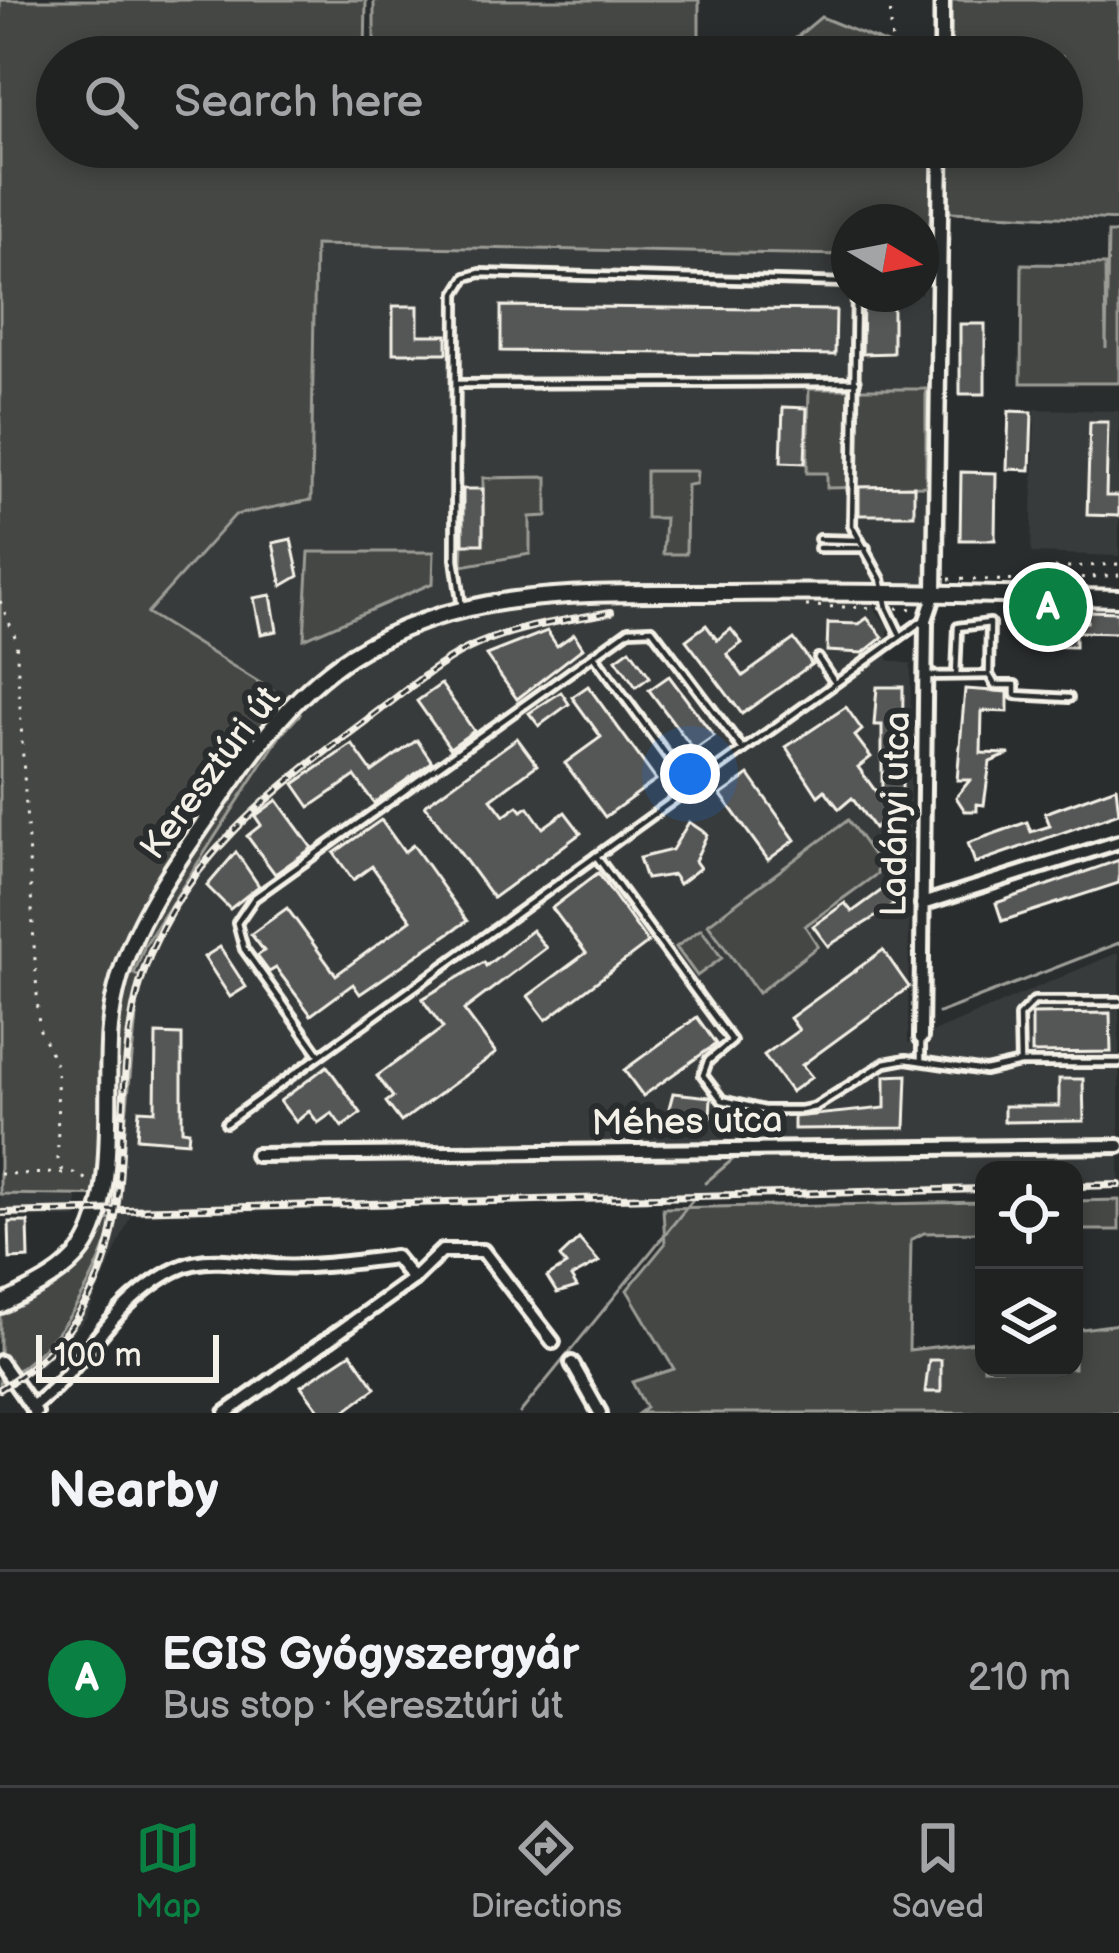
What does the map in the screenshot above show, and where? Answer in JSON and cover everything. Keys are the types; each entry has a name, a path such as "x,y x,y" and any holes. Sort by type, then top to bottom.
{"main road":[{"name":"Keresztúri út","path":"0,1305 74,1260 96,1224 103,1192 115,997 129,944 155,894 264,737 318,680 394,633 462,608 524,596 884,600 936,585 1119,598"}],"street":[{"path":"942,0 942,36"},
{"path":"936,585 941,168"},
{"name":"Ladányi utca","path":"921,1038 928,615 936,585"},
{"path":"922,904 1119,842"},
{"name":"Méhes utca","path":"256,1155 1119,1146"},
{"path":"226,1413 413,1279 442,1251 483,1251 553,1342"},
{"path":"0,1362 34,1410 134,1298 166,1273 201,1258 323,1266 394,1257 413,1279"},
{"path":"572,1363 600,1413"}],"lane":[{"path":"462,608 455,560 456,293 466,277 480,273 831,283"},
{"path":"856,312 851,518 900,635"},
{"path":"456,383 856,382"},
{"path":"819,539 858,539"},
{"path":"820,548 866,548"},
{"path":"226,1123 928,615"},
{"path":"956,675 958,627 966,622 990,623 989,676 995,685 1015,685 1015,695 1069,698"},
{"path":"320,1055 244,950 237,923 242,912 594,655 629,630 652,628 742,750"},
{"path":"594,655 691,788"},
{"path":"818,658 835,683"},
{"path":"926,676 989,676"},
{"path":"596,856 732,1041 707,1061 704,1075 722,1100 764,1110 815,1107 885,1063 921,1061 985,1071 1020,1063 1119,1063"},
{"path":"1020,1063 1019,1016 1028,1004 1119,1001"},
{"path":"921,1038 921,1061"}],"path":[{"path":"890,0 892,36"},
{"path":"1034,581 1052,568 1119,564"},
{"path":"936,585 1119,574"},
{"path":"793,606 884,600 928,615"},
{"path":"0,601 16,639 39,1028 57,1067 58,1161 64,1174"},
{"path":"0,1174 82,1175 103,1192"}],"shaded area":[{"path":"0,0 366,0 365,36 36,36 36,168 1083,168 1083,36 933,36 934,0 1119,0 1119,220 939,211 939,204 831,204 831,255 315,245 311,500 235,515 147,613 281,696 300,714 280,736 145,945 134,974 140,977 118,1196 0,1194"},
{"path":"374,0 699,0 699,36 374,36"},
{"path":"821,17 868,36 798,36"},
{"path":"1108,233 1119,233 1119,383 1021,383 1022,264 1105,265 1106,348"},
{"path":"315,245 831,255 831,312 927,312 925,584 872,584 874,608 888,626 888,660 911,664 908,1043 1119,952 1119,1189 1083,1190 1083,1161 975,1161 975,1192 131,1215 87,1317 43,1365 0,1394 0,1382 14,1374 100,1266 118,1196 139,977 134,974 145,945 280,736 299,715 281,696 147,613 235,515 311,500"},
{"path":"809,389 926,389 926,486 827,488 827,473 807,473"},
{"path":"1035,409 1119,411 1119,556 1031,553"},
{"path":"646,471 697,471 696,484 687,485 686,554 663,554 665,518 646,518"},
{"path":"547,477 547,516 530,517 530,554 462,566 463,544 483,543 483,478"},
{"path":"309,552 434,552 433,583 304,639"},
{"path":"848,820 878,862 877,874 805,926 818,946 758,993 708,924"},
{"path":"701,929 722,958 697,976 676,947"},
{"path":"0,1194 77,1198 77,1218 0,1217"},
{"path":"1119,1200 1119,1230 1083,1230 1083,1201"},
{"path":"975,1202 975,1232 924,1233 911,1240 909,1350 975,1342 975,1377 1083,1377 1083,1329 1119,1324 1119,1413 639,1413 646,1408 632,1382 674,1369 627,1290 665,1244 663,1208"},
{"path":"88,1218 115,1220 85,1291 41,1350 0,1382 0,1293 29,1285 54,1268 74,1245"}],"building":[{"path":"393,306 418,306 418,335 447,335 447,353 393,353"},
{"path":"501,306 836,312 835,355 501,351"},
{"path":"863,312 893,312 893,353 862,354"},
{"path":"960,324 985,324 985,394 960,394"},
{"path":"783,407 807,408 805,463 781,462"},
{"path":"1009,411 1032,412 1030,470 1007,469"},
{"path":"1090,422 1108,422 1106,496 1119,496 1119,516 1087,515"},
{"path":"961,472 996,473 995,540 960,540"},
{"path":"914,486 914,515 859,515 859,487"},
{"path":"463,489 483,489 483,544 463,544"},
{"path":"291,539 299,576 282,586 273,543"},
{"path":"271,595 277,631 261,634 254,598"},
{"path":"1088,611 1118,612 1118,633 1075,632 1075,647 1030,646 1030,621 1087,622"},
{"path":"867,618 883,637 863,653 827,651 828,623 859,624"},
{"path":"706,625 717,640 731,629 742,643 727,654 743,676 794,639 812,664 742,714 686,640"},
{"path":"547,631 557,646 574,634 583,648 517,699 486,655"},
{"path":"630,649 650,677 636,687 616,659"},
{"path":"669,676 714,736 694,750 649,690"},
{"path":"441,684 474,731 450,748 417,701"},
{"path":"588,686 656,780 605,817 565,763 601,737 572,697"},
{"path":"877,687 903,687 902,792 882,792 882,725 874,725"},
{"path":"965,689 1008,692 1008,712 982,711 981,753 1010,754 990,762 984,805 977,804 977,811 965,811 956,797 970,780 957,780"},
{"path":"561,692 569,704 539,726 529,713"},
{"path":"846,707 862,730 855,736 871,757 858,767 892,814 874,828 852,798 839,809 825,790 818,796 786,747"},
{"path":"517,738 537,765 491,799 504,816 518,806 522,811 528,807 543,828 565,812 581,833 493,898 425,805"},
{"path":"417,740 432,762 374,803 355,776 310,807 294,784 352,744 372,772"},
{"path":"749,775 795,840 768,860 721,795"},
{"path":"1116,787 1119,813 975,863 968,843 1027,822 1031,832 1050,826 1045,813"},
{"path":"277,800 312,848 275,874 247,836 261,825 255,816"},
{"path":"381,820 404,852 413,845 467,921 360,994 353,984 311,1015 276,968 269,972 257,956 264,951 251,934 287,908 336,975 411,920 372,866 353,880 334,853"},
{"path":"689,822 707,834 695,861 700,868 679,884 673,875 646,879 639,858 672,850"},
{"path":"236,852 259,886 230,909 207,886"},
{"path":"1119,860 1119,883 1002,921 996,903"},
{"path":"598,873 648,943 546,1020 528,996 586,953 552,908"},
{"path":"882,890 894,905 828,946 813,926 845,903 852,912"},
{"path":"532,930 546,948 464,1010 496,1053 401,1122 386,1102 393,1097 377,1076 443,1028 422,999 484,962 486,966"},
{"path":"220,947 246,987 230,997 204,957"},
{"path":"883,950 909,987 802,1065 812,1077 791,1092 764,1055 799,1030 790,1018"},
{"path":"1110,1013 1111,1052 1032,1053 1032,1014"},
{"path":"697,1017 716,1044 643,1096 624,1070"},
{"path":"156,1034 182,1035 182,1130 189,1131 188,1142 137,1138 139,1110 155,1111"},
{"path":"327,1066 361,1113 342,1127 332,1113 318,1123 309,1111 296,1122 280,1101"},
{"path":"907,1075 905,1128 794,1129 794,1117 885,1108 885,1076"},
{"path":"1059,1079 1083,1079 1084,1121 1004,1122 1004,1106 1059,1106"},
{"path":"673,1093 711,1097 710,1117 675,1116 669,1108"},
{"path":"9,1222 28,1222 29,1258 10,1259"},
{"path":"579,1239 599,1262 571,1277 577,1287 557,1293 547,1277 566,1265 560,1257"},
{"path":"351,1353 376,1388 342,1413 321,1413 301,1386"},
{"path":"929,1360 941,1360 941,1392 925,1392"}],"waterway":[{"path":"939,1013 1119,943"},
{"path":"705,1183 738,1155"},
{"path":"520,1413 692,1201"}],"railway":[{"path":"0,1389 52,1348 86,1304 106,1256 116,1206 128,1044 139,987 155,943 204,864 306,766 452,657 510,633 611,612"},
{"path":"1083,1186 1119,1185"},
{"path":"0,1213 975,1189"}],"place":[{"name":"EGIS Gyógyszergyár","path":"1048,607"}]}
